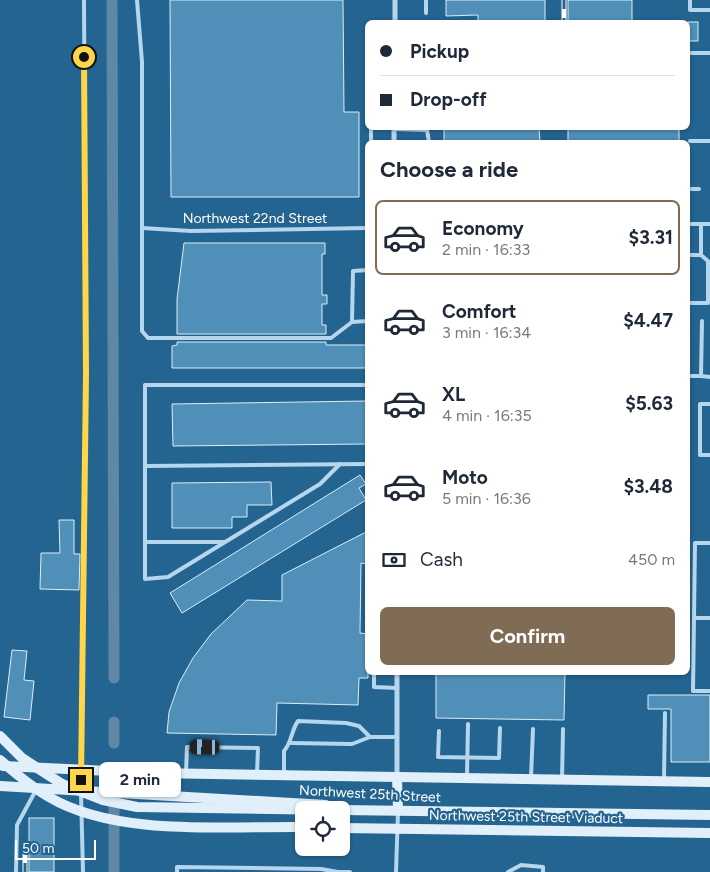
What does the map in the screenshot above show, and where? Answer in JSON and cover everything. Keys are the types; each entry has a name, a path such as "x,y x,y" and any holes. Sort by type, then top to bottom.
{"street":[{"path":"395,0 395,20"},
{"path":"396,675 398,810"},
{"path":"0,736 22,758 62,784 103,800 136,807 295,809"},
{"path":"0,760 49,798 107,820 167,825 295,827"},
{"name":"Northwest 25th Street","path":"0,766 186,774 710,782"},
{"path":"81,770 81,790"},
{"name":"Northwest 25th Street","path":"0,786 398,810 710,820"},
{"name":"Northwest 25th Street Viaduct","path":"350,810 710,814"},
{"name":"Northwest 25th Street Viaduct","path":"350,828 710,833"}],"lane":[{"path":"81,770 86,374 84,0"},
{"path":"138,0 142,62 142,331 148,338 331,338 352,322 365,321"},
{"path":"426,0 426,13"},
{"path":"690,0 690,10 710,10"},
{"path":"690,53 710,53"},
{"path":"690,141 710,141"},
{"path":"690,189 699,189"},
{"path":"690,224 710,224"},
{"path":"701,255 702,224"},
{"name":"Northwest 22nd Street","path":"142,228 191,230 365,228"},
{"path":"690,255 701,255 708,262 709,303 690,303"},
{"path":"352,322 353,270 365,270"},
{"path":"701,376 702,321"},
{"path":"690,376 710,376"},
{"path":"340,464 320,484 168,577 145,579 145,385 365,385"},
{"path":"710,404 700,404 700,455 710,455"},
{"path":"145,466 365,464"},
{"path":"145,542 226,542"},
{"path":"710,542 695,543 693,691 710,691"},
{"path":"694,618 710,618"},
{"path":"374,675 374,687 397,688"},
{"path":"664,781 665,713"},
{"path":"284,774 284,751 291,743 294,727 298,721 346,723 359,726 370,737"},
{"path":"467,778 468,724"},
{"path":"439,731 438,757 499,758 500,728"},
{"path":"531,779 533,729"},
{"path":"562,780 563,729"},
{"path":"291,743 352,744 370,737 397,737"},
{"path":"186,774 187,747 258,748 257,774"},
{"path":"16,872 17,825 37,788"},
{"path":"81,790 83,872"},
{"path":"396,872 398,810"},
{"path":"508,872 521,865 543,867 543,872"},
{"path":"177,872 177,867 321,869 350,872"}],"building":[{"path":"170,0 343,0 344,112 359,112 359,197 171,197"},
{"path":"446,0 545,0 545,20 478,20 478,15 446,16"},
{"path":"568,0 632,0 632,20 568,20"},
{"path":"690,22 698,22 698,41 690,41"},
{"path":"444,130 539,130 540,140 444,140"},
{"path":"568,130 679,130 679,140 568,140"},
{"path":"184,243 325,243 325,254 322,254 322,295 327,295 327,304 322,304 322,325 326,325 326,334 177,334 177,299"},
{"path":"177,342 326,342 326,345 365,345 365,368 172,368 172,346 177,345"},
{"path":"365,401 365,444 173,446 172,404"},
{"path":"360,475 365,482 365,485 359,488 365,501 182,613 170,593"},
{"path":"271,482 272,505 247,505 247,517 232,517 232,528 172,528 172,483"},
{"path":"59,520 74,520 74,554 80,554 79,590 40,589 41,553 60,553"},
{"path":"365,533 365,564 361,563 360,633 365,634 365,675 368,675 368,678 359,678 358,705 277,703 276,735 167,733 169,712 179,683 193,658 211,634 247,600 282,601 282,575"},
{"path":"12,650 27,651 24,680 34,681 30,720 4,717"},
{"path":"436,675 565,675 564,720 436,718"},
{"path":"648,695 710,695 710,762 671,762 671,709 648,709"},
{"path":"29,818 54,818 54,872 29,872"}],"waterway":[{"path":"112,0 114,678"},
{"path":"114,722 114,743"},
{"path":"114,802 114,872"}],"railway":[{"path":"564,0 564,20"},
{"path":"25,845 25,872"}],"route":[{"path":"81,780 86,374 84,57"}]}
